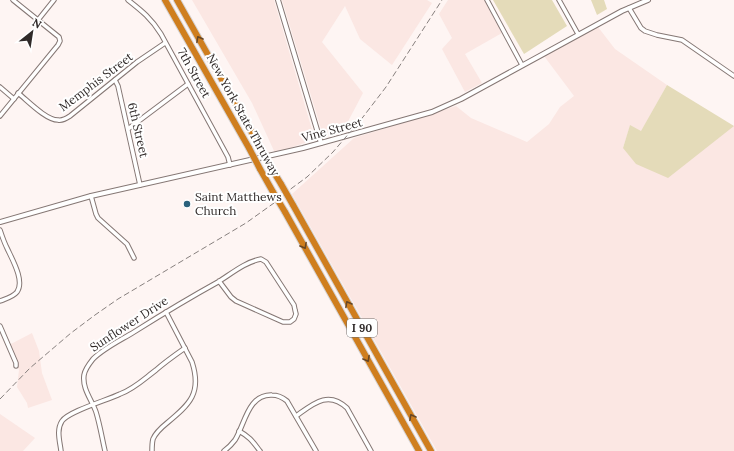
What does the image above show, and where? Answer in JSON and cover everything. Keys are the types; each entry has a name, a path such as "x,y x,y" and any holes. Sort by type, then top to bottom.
{"highway":[{"name":"New York State Thruway","path":"165,0 419,451"},
{"name":"New York State Thruway","path":"177,0 431,451"}],"street":[{"path":"0,116 60,41 59,37 13,0"},
{"path":"38,20 54,0"},
{"name":"7th Street","path":"128,0 153,22 228,157 230,165"},
{"path":"278,0 321,143"},
{"path":"487,0 522,66"},
{"path":"559,0 578,34"},
{"name":"Vine Street","path":"0,222 140,184 230,165 321,143 432,112 461,99 578,34 648,0"},
{"path":"629,8 645,31 682,40 734,76"},
{"name":"Memphis Street","path":"18,93 49,118 63,120 137,62 165,43"},
{"name":"6th Street","path":"115,80 118,86 140,184"},
{"path":"128,129 188,84"},
{"path":"0,87 14,99"},
{"path":"92,196 98,218 127,244 134,258"},
{"path":"0,230 17,269 20,282 16,294 0,301"},
{"name":"Sunflower Drive","path":"105,451 96,413 86,390 84,374 93,359 110,347 219,281 256,260 261,259 264,260 294,306 296,314 294,319 290,322 283,322 243,305 231,297 219,281"},
{"path":"152,451 154,437 158,431 181,412 188,404 194,394 196,384 195,371 192,362 166,312"},
{"path":"0,326 16,366"},
{"path":"61,451 59,431 62,422 70,415 86,407 122,394 137,385 185,348"},
{"path":"224,451 234,441 248,411 254,403 260,398 268,395 281,396 285,399 316,451"},
{"path":"296,416 321,400 335,400 346,408 371,451"},
{"path":"239,431 248,436 260,451"}],"shaded area":[{"path":"192,0 274,0 313,133 310,141 275,153 252,103"},
{"path":"282,0 427,0 432,3 392,65 360,39 345,6 322,42 363,93 344,129 327,135 322,132"},
{"path":"448,0 484,0 502,33 465,54 482,83 465,92 442,49 452,38 439,14"},
{"path":"493,0 552,0 567,26 524,54"},
{"path":"591,0 604,0 607,9 597,15"},
{"path":"598,27 615,49 667,85 641,132 630,126 623,148 734,126 734,451 437,451 292,194 354,138 456,106 471,118 527,142 549,124 560,107 574,96 544,56"},
{"path":"667,85 734,126 668,178 636,164 623,148 630,125 641,131"},
{"path":"32,333 39,351 42,373 52,400 28,408 27,403 17,387 19,370 9,345"},
{"path":"0,414 35,438 23,451 0,451"}],"railway":[{"path":"0,399 30,368 71,333 95,315 118,299 246,223 307,177 333,152 386,87 442,0"}],"place":[{"name":"Saint Matthews Church","path":"187,204"}]}
